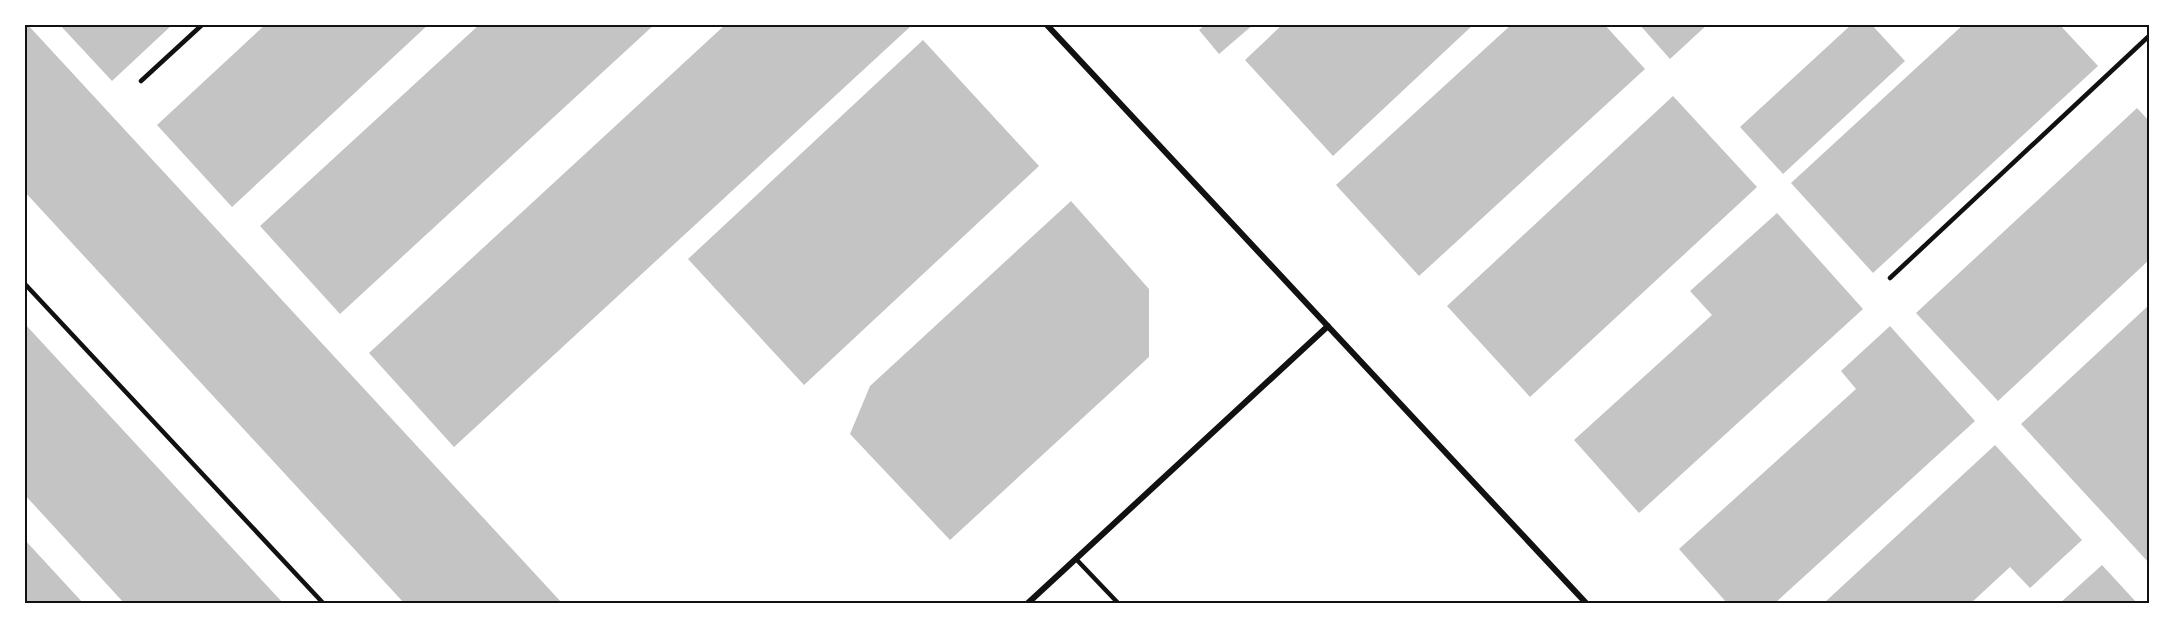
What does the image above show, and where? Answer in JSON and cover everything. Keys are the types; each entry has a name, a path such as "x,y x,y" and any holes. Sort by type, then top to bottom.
{"street":[{"path":"1046,24 1586,603"},
{"path":"1028,603 1328,326"}],"lane":[{"path":"141,81 203,24"},
{"path":"1890,278 2149,36"},
{"path":"24,283 323,603"},
{"path":"1076,558 1118,603"}],"building":[{"path":"24,24 27,24 562,603 404,603 24,191"},
{"path":"59,24 173,24 112,81"},
{"path":"266,24 429,24 232,207 157,125"},
{"path":"480,24 655,24 340,314 260,226"},
{"path":"726,24 909,24 911,26 454,447 369,353"},
{"path":"1206,24 1254,24 1219,54 1199,30"},
{"path":"1283,24 1474,24 1333,156 1245,60"},
{"path":"1512,24 1604,24 1645,69 1419,276 1336,185"},
{"path":"1639,24 1708,24 1670,59"},
{"path":"1852,24 1871,24 1905,61 1783,174 1740,127"},
{"path":"1964,24 2059,24 2098,66 1873,273 1791,183"},
{"path":"923,40 1039,166 804,385 688,259"},
{"path":"1673,96 1757,187 1530,397 1447,306"},
{"path":"2137,108 2149,121 2149,260 1998,401 1916,313"},
{"path":"1071,201 1149,289 1149,357 950,540 850,434 870,386"},
{"path":"1777,213 1863,309 1639,513 1574,440 1712,315 1690,291"},
{"path":"2149,305 2149,563 2021,424"},
{"path":"24,323 283,603 124,603 24,494"},
{"path":"1890,326 1975,421 1775,603 1727,603 1679,549 1856,389 1841,371"},
{"path":"1995,445 2082,540 2030,588 2010,567 1971,603 1824,603"},
{"path":"24,539 83,603 24,603"},
{"path":"2102,565 2137,603 2060,603"}]}
